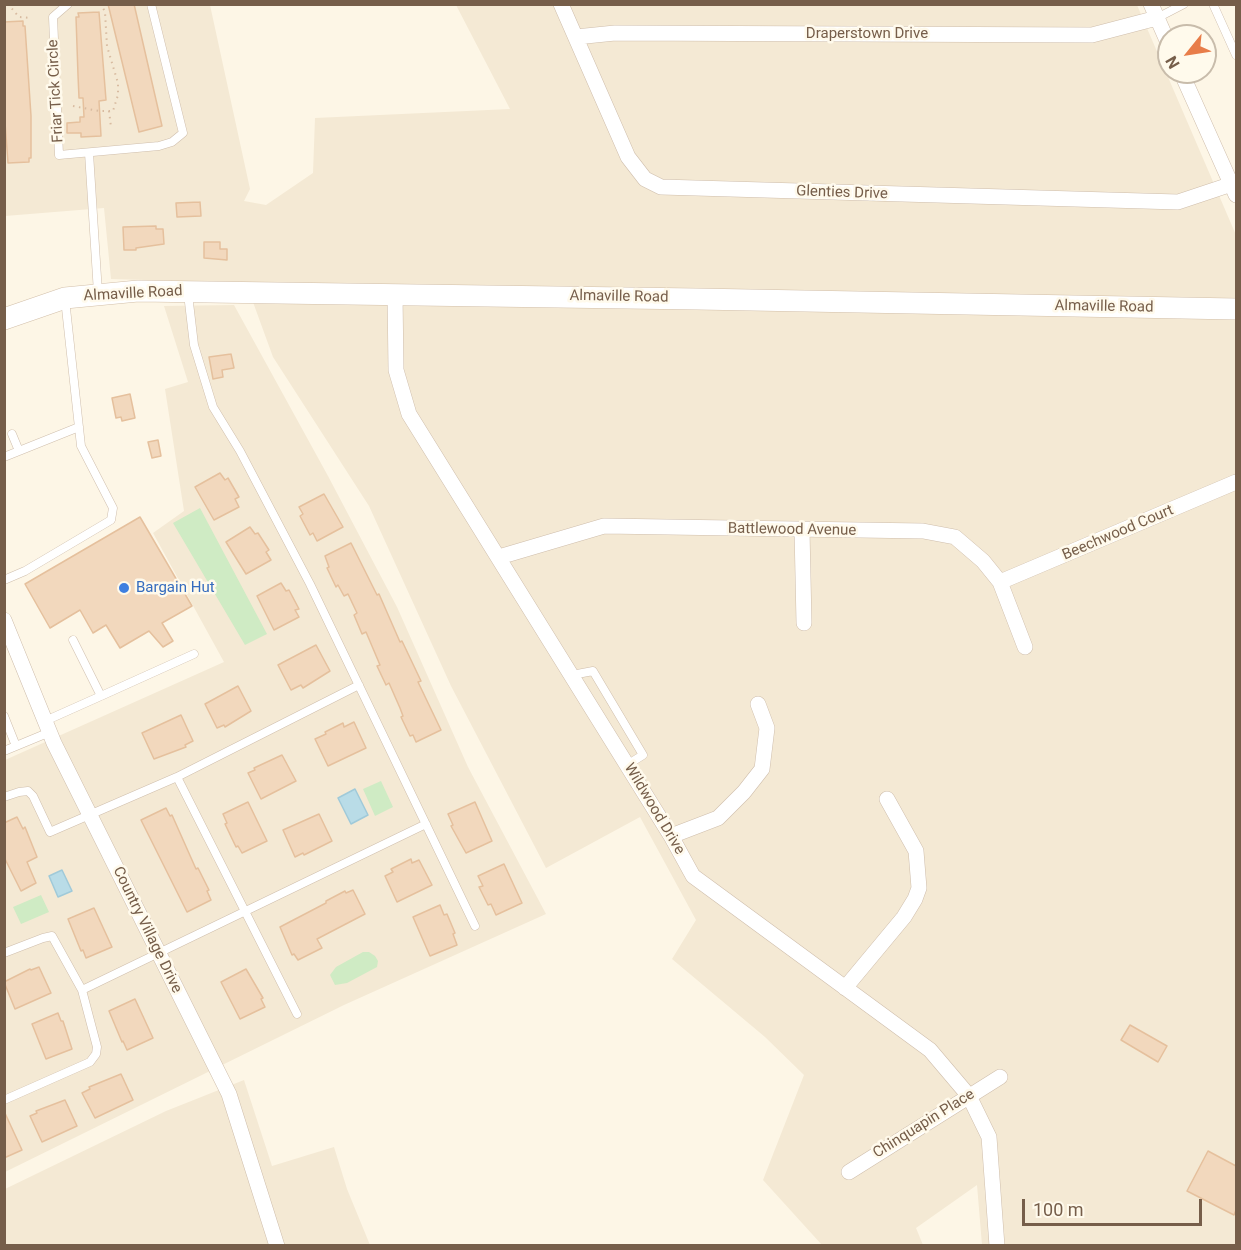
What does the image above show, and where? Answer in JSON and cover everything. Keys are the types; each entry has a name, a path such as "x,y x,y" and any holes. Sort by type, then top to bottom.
{"street":[{"name":"Glenties Drive","path":"561,4 628,157 645,179 661,187 1178,202 1234,189"},
{"name":"Draperstown Drive","path":"576,37 615,33 1092,35 1154,11"},
{"path":"1186,84 1234,189"},
{"name":"Almaville Road","path":"4,319 65,298 138,291 1236,309"},
{"name":"Wildwood Drive","path":"394,294 396,370 409,414 671,836 693,876 930,1050 969,1096 989,1137 997,1245"},
{"name":"Beechwood Court","path":"1000,582 1236,482"},
{"name":"Battlewood Avenue","path":"499,557 604,526 923,531 955,537 983,561 1000,582 1025,647"},
{"path":"802,530 804,623"},
{"name":"Country Village Drive","path":"4,620 48,726 90,815 229,1094 277,1245"},
{"path":"671,836 717,818 744,792 762,769 767,728 758,704"},
{"path":"845,988 904,917 919,888 916,850 886,800"},
{"name":"Chinquapin Place","path":"849,1172 1000,1077"}],"lane":[{"name":"Friar Tick Circle","path":"68,4 53,17 59,155 159,146 172,142 183,134 151,4"},
{"path":"1154,11 1184,4"},
{"path":"1214,4 1236,55"},
{"path":"89,153 98,295"},
{"path":"188,291 194,345 213,407 240,451 299,564 475,926"},
{"path":"4,580 25,571 111,520 113,508 81,446 65,298"},
{"path":"4,457 79,427"},
{"path":"12,434 19,451"},
{"path":"74,640 101,696"},
{"path":"4,751 101,696 194,654"},
{"path":"4,797 28,791 33,796 50,831 177,777 359,684"},
{"path":"4,716 16,746"},
{"path":"177,777 297,1014"},
{"path":"82,990 426,824"},
{"path":"4,953 52,936 82,990 97,1047 96,1054 90,1062 4,1100"}],"path":[{"path":"8,4 19,17 31,18"},
{"path":"73,106 109,111 113,109 118,95 118,83 107,46 105,12 102,4"},
{"path":"109,111 111,127"}],"shaded area":[{"path":"4,5 210,5 250,189 244,201 266,205 313,173 315,118 510,109 456,5 1137,5 1157,51 1157,84 1171,84 1236,235 1236,1245 982,1245 977,1185 916,1228 923,1245 822,1245 763,1180 804,1075 765,1037 672,959 696,920 640,817 546,868 451,686 369,506 273,357 246,283 111,279 104,208 5,216"},
{"path":"234,305 397,607 468,767 546,914 344,1005 5,1172 5,760 224,662 153,533 184,511 165,389 188,382 164,306"},
{"path":"244,1080 272,1166 334,1147 347,1189 370,1245 5,1246 5,1189 166,1111"}],"green space":[{"path":"200,508 267,634 245,645 173,523"},
{"path":"381,781 393,807 375,816 363,789"},
{"path":"41,895 49,912 21,924 13,907"},
{"path":"363,952 369,952 375,956 378,961 377,967 347,983 335,985 330,975 336,967"}],"water":[{"path":"355,789 368,815 351,824 338,798"},
{"path":"62,870 72,891 58,897 49,876"}],"building":[{"path":"108,4 134,4 162,126 139,132"},
{"path":"99,12 106,100 99,101 101,136 81,137 81,133 67,133 67,123 80,122 80,117 84,117 83,98 79,98 76,17 79,17 78,13"},
{"path":"23,21 31,116 31,158 29,162 8,163 4,109 4,22"},
{"path":"200,202 201,216 177,217 176,203"},
{"path":"156,226 156,229 163,229 164,244 124,250 123,227"},
{"path":"204,242 220,242 220,249 227,249 227,260 204,258"},
{"path":"231,354 234,368 222,370 223,377 213,379 209,357"},
{"path":"130,394 135,418 122,421 121,417 116,418 112,398"},
{"path":"158,440 161,456 152,458 148,442"},
{"path":"220,473 225,480 228,478 239,497 235,499 239,507 214,520 195,487"},
{"path":"324,494 343,527 317,541 313,533 310,535 300,516 303,514 299,507"},
{"path":"140,517 192,606 162,623 173,641 163,647 149,631 120,648 106,625 93,633 80,610 50,628 25,584"},
{"path":"250,527 255,534 258,533 269,550 266,552 271,560 246,574 226,542"},
{"path":"351,543 377,595 379,594 400,642 402,641 421,681 418,682 441,730 416,742 413,735 410,736 401,717 403,716 389,683 386,685 377,666 380,665 366,632 362,634 354,615 357,613 348,594 344,596 338,585 336,587 327,568 329,567 325,556"},
{"path":"281,583 286,591 289,590 299,609 295,610 299,617 274,630 257,596"},
{"path":"316,645 330,671 303,688 301,685 291,690 278,665"},
{"path":"238,686 251,711 225,727 224,725 217,728 205,704"},
{"path":"181,715 193,741 185,745 186,747 154,759 142,733"},
{"path":"354,722 366,748 328,766 315,739 343,723 344,727"},
{"path":"282,755 296,781 261,799 248,773"},
{"path":"248,802 267,841 242,853 238,846 236,847 225,824 227,823 223,814"},
{"path":"475,802 492,841 466,853 451,826 453,825 448,814"},
{"path":"166,808 170,816 172,815 196,869 198,868 209,890 207,891 211,900 187,912 141,820"},
{"path":"319,814 332,841 295,857 283,830"},
{"path":"17,817 23,829 25,827 37,857 27,862 36,883 21,891 4,857 4,823"},
{"path":"411,859 412,863 419,860 432,885 397,902 385,876 393,872 391,869"},
{"path":"504,864 522,903 496,915 479,887 483,886 478,876"},
{"path":"353,890 365,914 317,939 322,948 298,960 294,954 292,955 280,927 345,891 346,893"},
{"path":"440,905 444,915 447,914 457,945 430,956 413,917"},
{"path":"94,908 112,947 86,958 68,919"},
{"path":"39,967 51,993 15,1009 4,982"},
{"path":"246,969 263,998 261,999 265,1007 240,1019 221,982"},
{"path":"135,999 153,1038 127,1050 109,1011"},
{"path":"58,1013 72,1049 46,1059 32,1024"},
{"path":"1130,1025 1167,1046 1158,1062 1121,1040"},
{"path":"121,1074 133,1100 95,1118 82,1093 90,1089 89,1087"},
{"path":"65,1100 77,1126 42,1142 30,1116 37,1113 36,1111"},
{"path":"4,1111 22,1150 4,1158"},
{"path":"1208,1151 1236,1166 1234,1215 1187,1191"}],"place":[{"name":"Bargain Hut","path":"124,588"}]}
